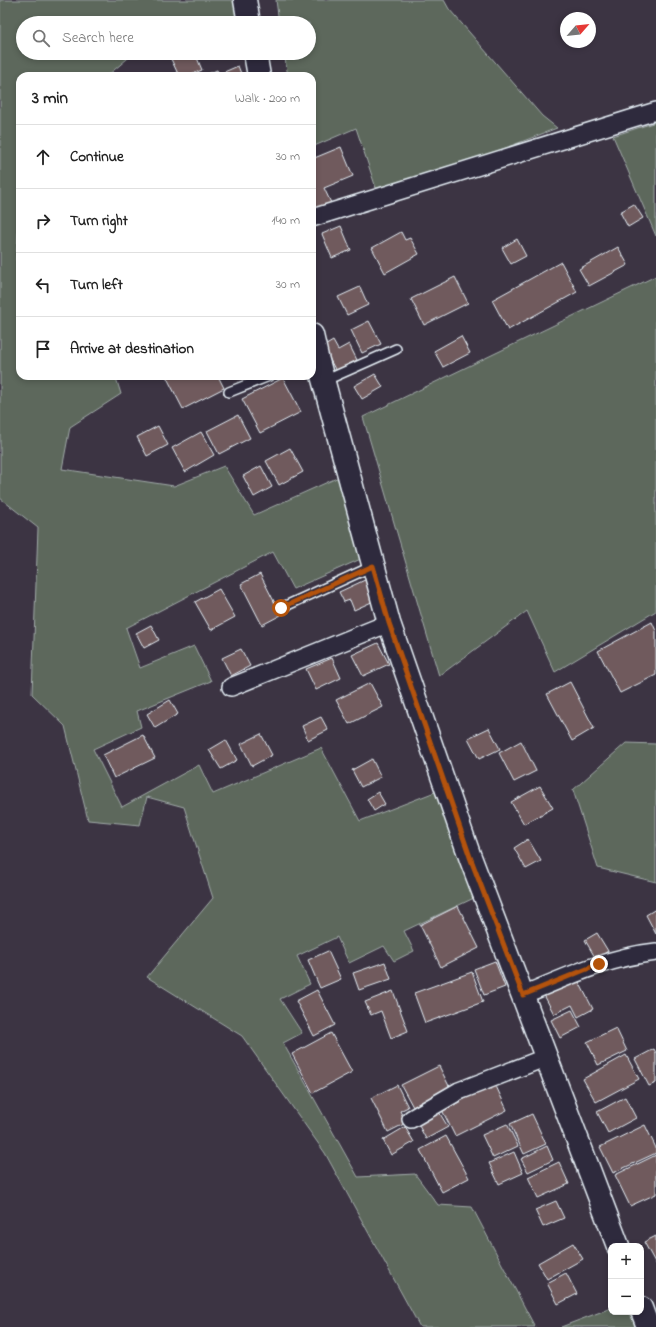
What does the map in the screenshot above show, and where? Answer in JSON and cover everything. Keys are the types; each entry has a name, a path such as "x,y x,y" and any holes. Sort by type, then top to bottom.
{"street":[{"path":"245,0 248,16"},
{"path":"256,60 258,72"},
{"path":"316,217 656,110"},
{"path":"316,363 324,381 389,623 470,857 617,1243"},
{"path":"231,686 389,623"},
{"path":"523,995 599,964 637,954 656,952"},
{"path":"411,1120 459,1091 547,1057"},
{"path":"644,1315 648,1327"}],"lane":[{"path":"324,381 396,349"},
{"path":"229,392 259,380"},
{"path":"281,608 373,566"}],"green space":[{"path":"0,0 236,0 239,16 16,16 16,60 126,60 112,72 16,72 16,380 117,380 121,394 70,427 62,469 174,486 224,466 254,515 339,477 363,558 293,589 273,552 126,628 140,668 194,646 211,681 137,711 141,727 93,749 122,807 199,765 213,794 321,748 360,821 435,792 474,898 404,931 414,951 394,961 384,946 349,963 337,937 297,956 310,984 280,999 302,1033 283,1043 358,1177 415,1174 438,1205 472,1207 535,1327 420,1327 325,1153 242,1036 147,977 213,898 184,807 147,797 140,825 88,820 65,726 32,694 38,528 0,498"},
{"path":"276,0 444,0 449,9 542,116 557,128 379,197 356,128 316,145 316,72 287,72 285,60 316,60 316,16 278,16"},
{"path":"656,122 656,236 613,136"},
{"path":"656,276 656,611 555,672 527,611 439,676 363,417"},
{"path":"626,743 656,744 656,882 598,868 573,790"},
{"path":"608,1309 608,1315 637,1315 643,1327 561,1327"}],"building":[{"path":"171,60 198,60 202,70 197,72 177,72"},
{"path":"238,66 240,72 224,72"},
{"path":"341,147 353,176 324,188 331,203 316,209 316,157"},
{"path":"634,204 643,218 628,227 620,212"},
{"path":"341,226 351,250 332,258 322,234"},
{"path":"401,232 405,240 410,238 419,254 385,273 372,248"},
{"path":"517,239 526,256 511,264 502,248"},
{"path":"618,247 628,265 589,286 579,269"},
{"path":"561,262 577,292 508,330 492,300"},
{"path":"455,277 468,303 424,325 411,299"},
{"path":"360,287 368,305 347,315 338,297"},
{"path":"369,321 381,344 362,353 351,330"},
{"path":"461,336 470,353 443,367 434,351"},
{"path":"333,341 338,350 349,344 357,360 336,371 323,347"},
{"path":"375,374 383,387 362,399 354,386"},
{"path":"168,380 220,380 224,388 183,409"},
{"path":"279,380 284,380 301,412 260,433 242,399"},
{"path":"238,415 250,438 219,454 207,431"},
{"path":"158,426 168,445 147,456 137,437"},
{"path":"201,432 214,455 185,472 172,448"},
{"path":"290,448 303,472 279,485 266,461"},
{"path":"261,466 272,487 254,497 243,476"},
{"path":"260,574 281,615 262,625 241,584"},
{"path":"367,579 376,600 354,610 350,600 344,602 339,592"},
{"path":"219,589 235,617 211,630 195,602"},
{"path":"652,622 656,631 656,675 620,693 598,651"},
{"path":"151,625 159,640 144,648 136,633"},
{"path":"378,643 389,664 363,676 352,655"},
{"path":"241,649 250,666 231,676 222,658"},
{"path":"332,658 341,678 316,690 306,669"},
{"path":"570,682 594,728 572,741 547,694"},
{"path":"370,683 383,707 349,724 336,700"},
{"path":"170,700 178,714 155,728 147,714"},
{"path":"321,717 328,730 308,740 302,726"},
{"path":"489,728 500,749 479,759 468,738"},
{"path":"261,734 272,755 252,766 241,744"},
{"path":"143,735 155,758 114,778 103,755"},
{"path":"226,740 237,760 221,769 209,750"},
{"path":"521,741 536,771 514,782 499,753"},
{"path":"372,759 381,777 361,787 352,770"},
{"path":"540,786 553,808 524,824 511,802"},
{"path":"378,792 385,804 374,811 367,799"},
{"path":"528,839 541,861 526,869 514,848"},
{"path":"458,906 479,948 441,967 420,925"},
{"path":"656,909 656,934 646,915"},
{"path":"597,933 608,951 596,959 585,940"},
{"path":"328,951 341,979 320,988 308,960"},
{"path":"495,961 505,987 484,995 474,969"},
{"path":"385,962 391,979 359,990 353,973"},
{"path":"472,972 483,1002 425,1023 414,993"},
{"path":"577,978 593,1009 578,1017 572,1005 554,1014 544,995"},
{"path":"317,990 335,1025 314,1036 296,1001"},
{"path":"393,991 408,1031 391,1038 381,1011 371,1015 365,1002"},
{"path":"572,1010 581,1027 560,1038 551,1020"},
{"path":"616,1028 627,1051 598,1065 587,1042"},
{"path":"331,1033 352,1072 313,1093 292,1054"},
{"path":"654,1049 656,1053 656,1083 649,1086 635,1059"},
{"path":"626,1055 639,1079 596,1102 583,1079"},
{"path":"439,1066 450,1088 413,1107 401,1085"},
{"path":"495,1084 507,1110 455,1136 442,1110"},
{"path":"397,1085 408,1107 400,1111 406,1123 388,1132 371,1098"},
{"path":"625,1097 636,1118 608,1133 597,1112"},
{"path":"439,1112 448,1127 426,1139 418,1124"},
{"path":"532,1114 546,1144 524,1154 510,1124"},
{"path":"507,1124 518,1146 493,1158 482,1135"},
{"path":"645,1125 656,1148 656,1153 613,1173 600,1147"},
{"path":"405,1127 414,1142 391,1155 383,1140"},
{"path":"446,1136 469,1178 442,1192 420,1150"},
{"path":"547,1146 553,1160 528,1172 521,1159"},
{"path":"514,1152 523,1173 499,1184 489,1163"},
{"path":"656,1155 656,1194 630,1206 615,1175"},
{"path":"559,1162 569,1184 538,1198 528,1177"},
{"path":"556,1201 564,1218 543,1227 535,1210"},
{"path":"656,1236 656,1264 644,1242"},
{"path":"573,1243 583,1259 547,1279 538,1263"},
{"path":"566,1273 577,1294 558,1304 547,1283"}],"route":[{"path":"281,608 373,566 389,623 470,857 523,995 599,964"}]}
